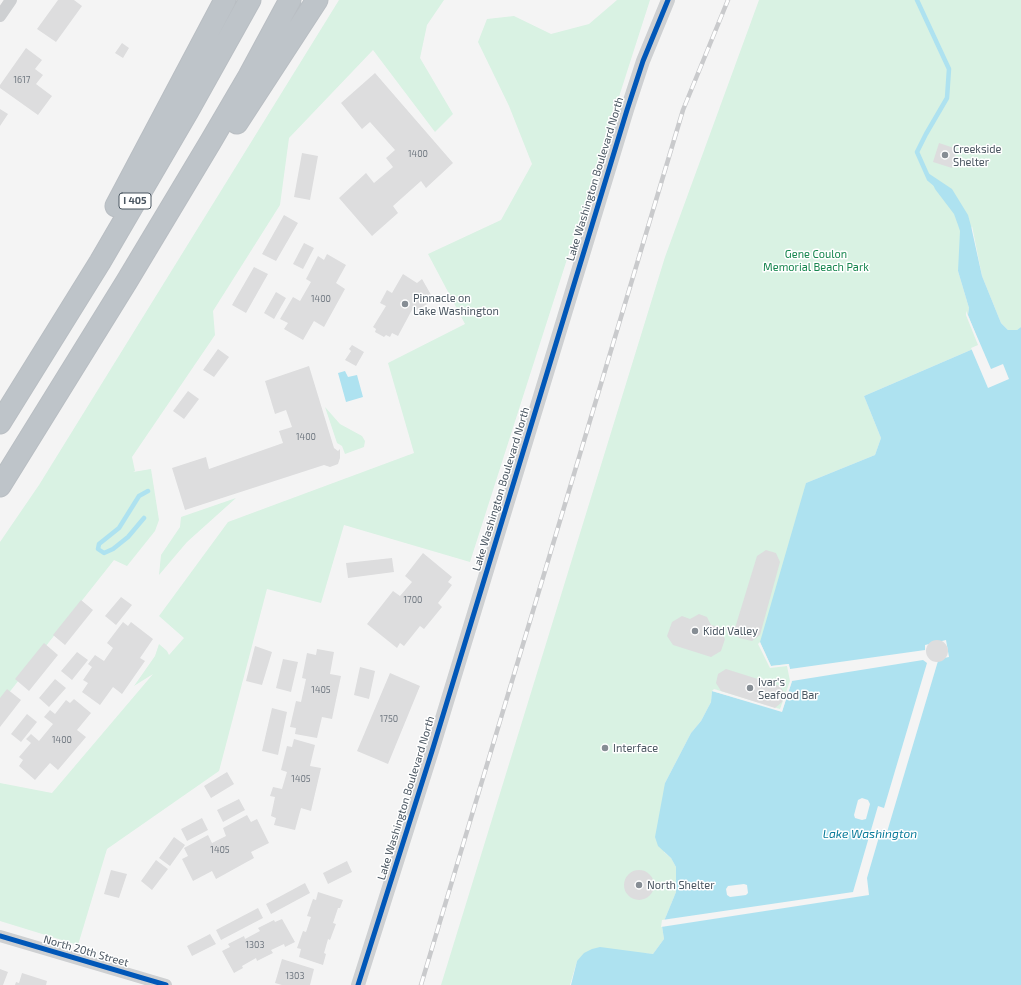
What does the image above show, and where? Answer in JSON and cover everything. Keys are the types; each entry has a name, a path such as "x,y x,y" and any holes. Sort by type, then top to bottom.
{"highway":[{"path":"15,399 225,0"},
{"name":"I 405","path":"0,423 100,262 188,111 250,0"},
{"path":"0,486 127,282 242,89 290,0"},
{"path":"127,282 245,110 317,0"}],"street":[{"path":"0,16 11,0"},
{"name":"Lake Washington Boulevard North","path":"358,985 433,748 627,110 645,54 668,0"},
{"name":"North 20th Street","path":"0,936 166,985"}],"green space":[{"path":"339,0 444,0 427,25 420,58 453,114 435,132 373,50 289,138 280,205 213,311 215,335 132,457 135,471 133,472 151,469 159,520 155,531 127,566 114,560 0,704 0,542 39,485"},
{"path":"617,0 650,0 470,562 344,525 321,603 267,589 219,771 107,849 78,945 0,921 0,783 52,793 153,674 134,686 155,656 159,644 167,651 169,655 184,638 159,616 228,522 414,453 388,363 465,324 428,254 501,220 532,164 509,106 478,42 487,19 514,16 551,34 589,24"},
{"name":"Gene Coulon Memorial Beach Park","path":"759,0 1021,0 1021,327 1017,330 1008,330 1001,323 982,276 972,226 958,271 969,308 968,315 980,346 864,396 881,438 875,455 806,483 788,664 792,681 782,712 712,691 711,702 701,721 691,733 665,783 664,852 671,858 676,867 676,892 662,926 664,939 653,954 629,952 577,961 570,985 441,985 665,257"},
{"path":"325,407 340,424 362,436 365,441 364,447 345,454 342,446 337,443"},
{"path":"236,498 187,542 159,575 161,555 180,527 181,517"}],"water":[{"name":"Lake Washington","path":"928,173 952,189 968,215 982,276 1001,323 1008,330 1017,330 1021,327 1021,985 571,985 577,961 584,953 592,949 600,947 653,954 664,939 662,926 676,892 676,867 671,858 658,846 655,837 665,783 691,733 701,721 711,702 712,691 782,711 792,681 789,664 771,666 760,642 806,483 875,455 881,438 864,396 980,346 968,315 969,308 958,271 960,231 954,214 935,189"},
{"path":"345,371 348,377 357,375 363,397 346,402 338,373"}],"pier":[{"path":"966,311 991,369 1003,364 1009,379 988,388 971,348 978,345 966,315"},
{"path":"946,640 949,657 939,659 938,661 887,832 881,830 867,878 869,895 661,927 662,920 853,892 878,806 884,808 927,663 923,660 792,681 782,712 712,691 714,689 780,709 790,681 787,666 770,668 758,644 760,642 771,666 788,664 790,669 925,650 925,645"},
{"path":"862,798 868,800 870,804 866,819 862,820 855,818 854,815 858,800"},
{"path":"747,885 748,893 746,895 730,897 727,895 726,889 728,886"}],"building":[{"path":"58,0 74,0 82,6 56,42 37,29"},
{"path":"122,43 129,48 123,58 115,53"},
{"path":"26,48 42,60 35,69 43,75 36,84 52,96 38,115 0,88 0,85"},
{"path":"375,73 453,163 426,188 421,181 393,206 398,213 372,236 339,198 366,173 374,183 393,167 386,158 395,150 370,122 362,129 341,103"},
{"path":"0,109 8,114 0,126"},
{"name":"Creekside Shelter","path":"939,143 957,149 952,168 933,162"},
{"path":"302,153 318,156 310,200 294,197"},
{"path":"284,215 298,223 276,261 262,254"},
{"path":"304,243 314,248 303,269 293,264"},
{"path":"327,254 346,265 336,283 345,289 324,327 314,321 303,340 284,329 288,323 280,319 293,297 300,301 311,282 306,279 318,256 324,260"},
{"path":"254,267 268,274 246,313 232,305"},
{"name":"Pinnacle on Lake Washington","path":"403,274 417,283 422,279 434,300 415,311 413,308 398,336 392,333 390,337 386,335 384,337 375,332 376,329 373,327 386,306 380,303 387,290 392,293"},
{"path":"276,292 286,298 274,319 264,313"},
{"path":"352,345 364,352 356,366 345,360 351,351 349,349"},
{"path":"218,349 229,357 214,377 203,370"},
{"path":"309,366 334,448 338,451 340,449 338,464 330,467 324,465 185,510 172,468 206,457 209,469 283,443 279,431 292,427 286,410 275,414 265,381"},
{"path":"188,391 199,399 184,419 173,411"},
{"path":"766,550 776,553 780,562 760,635 752,641 739,638 735,628 757,556"},
{"path":"423,553 452,577 448,582 452,585 438,603 442,607 424,629 420,626 404,646 400,643 397,648 367,624 393,591 400,596 412,582 405,576"},
{"path":"392,558 394,572 348,578 346,563"},
{"path":"121,597 132,605 116,625 105,616"},
{"path":"81,600 93,610 65,645 53,635"},
{"name":"Kidd Valley","path":"699,614 707,617 711,625 719,627 725,639 721,651 711,657 673,645 667,636 672,622 682,616 690,619"},
{"path":"123,622 128,626 131,622 153,639 140,658 145,661 122,694 113,687 100,705 82,692 88,683 83,680 92,667 88,664 95,655 104,661 113,648 107,643"},
{"path":"937,640 945,643 948,651 945,659 937,662 929,659 926,651 929,643"},
{"path":"44,643 58,655 29,691 15,679"},
{"path":"255,646 272,652 262,685 246,681"},
{"path":"317,649 334,652 330,674 341,676 332,719 322,717 317,738 295,734 296,728 290,727 296,701 301,702 306,679 302,678 307,653 316,655"},
{"path":"77,652 88,660 72,680 61,671"},
{"path":"283,659 298,662 291,692 276,688"},
{"path":"360,667 375,671 369,699 354,695"},
{"name":"Ivar's Seafood Bar","path":"726,669 780,686 785,694 782,702 775,708 721,691 716,683 718,674"},
{"path":"390,673 420,686 388,764 357,751"},
{"path":"55,679 66,688 49,707 39,698"},
{"path":"7,689 21,700 0,727 0,698"},
{"path":"74,699 91,713 77,730 86,737 58,770 50,763 35,780 19,766 23,760 19,757 31,743 26,739 31,734 39,741 53,724 44,717 50,710 55,714 66,700 70,703"},
{"path":"272,708 287,712 278,755 262,751"},
{"path":"27,714 37,722 21,742 11,734"},
{"path":"294,739 315,745 310,766 321,768 311,811 301,808 295,830 274,825 276,818 271,816 275,797 270,796 273,787 282,789 287,772 281,770 287,746 292,747"},
{"path":"227,772 234,784 211,798 204,786"},
{"path":"239,799 245,810 223,822 217,810"},
{"path":"247,815 251,822 257,819 269,843 251,852 254,858 216,879 212,871 193,881 182,859 188,856 184,848 208,835 212,843 226,836 223,828"},
{"path":"202,818 208,830 187,841 181,829"},
{"path":"174,837 185,845 170,866 159,858"},
{"path":"156,860 168,869 152,890 141,881"},
{"path":"347,861 352,872 328,884 323,873"},
{"path":"111,870 127,874 119,898 104,894"},
{"name":"North Shelter","path":"639,870 650,874 654,885 650,896 639,900 628,896 624,885 628,874"},
{"path":"305,883 310,893 271,914 266,904"},
{"path":"318,892 343,900 340,908 338,908 333,923 336,924 330,940 328,939 324,953 326,954 323,965 299,957 301,949 297,948 303,931 306,932 311,917 307,916 313,899 316,900"},
{"path":"258,908 263,918 221,940 216,930"},
{"path":"282,919 295,942 285,947 284,944 271,950 273,953 257,961 256,958 242,966 243,968 234,973 222,951 230,947 228,944 244,936 245,939 260,931 258,928 274,920 275,922"},
{"path":"210,934 216,944 192,956 187,946"},
{"path":"282,959 314,969 310,985 282,985 275,983"},
{"path":"0,969 8,972 3,985 0,985"},
{"path":"22,973 47,981 46,985 15,985 16,982 19,983"}],"waterway":[{"path":"917,0 949,69 947,98 917,152 929,179 935,184"},
{"path":"144,518 128,537 113,549 104,553 98,549 99,544 119,528 139,496 148,491"}],"railway":[{"path":"421,985 683,110 728,0"}],"cycle path":[{"path":"358,985 433,748 627,110 643,61 668,0"},
{"path":"0,936 166,985"}],"place":[{"name":"Creekside Shelter","path":"945,155"},
{"name":"Pinnacle on Lake Washington","path":"405,304"},
{"name":"Kidd Valley","path":"695,631"},
{"name":"Ivar's Seafood Bar","path":"750,688"},
{"name":"Interface","path":"605,748"},
{"name":"North Shelter","path":"639,885"}]}
